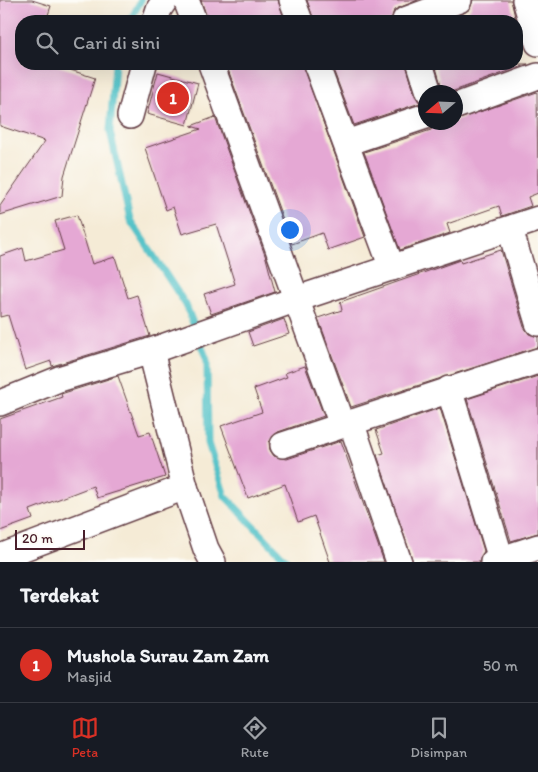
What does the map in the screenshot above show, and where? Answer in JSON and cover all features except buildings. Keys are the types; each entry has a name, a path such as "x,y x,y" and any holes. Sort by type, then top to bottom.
{"street":[{"path":"156,15 158,9 165,0"},
{"path":"186,0 192,15"},
{"path":"292,0 298,15"},
{"path":"403,14 459,0"},
{"path":"525,0 538,43"},
{"path":"130,116 142,70"},
{"path":"212,70 297,299 399,562"},
{"path":"318,70 392,268"},
{"path":"422,70 427,85"},
{"path":"463,103 538,76"},
{"path":"346,143 418,119"},
{"path":"0,403 59,379 155,350 297,299 538,219"},
{"path":"510,228 538,323"},
{"path":"155,350 185,487 206,549 213,562"},
{"path":"283,446 449,389 538,361"},
{"path":"449,389 497,560 538,547"},
{"path":"0,557 185,487"}],"waterway":[{"path":"133,15 141,0"},
{"path":"115,70 110,131 130,220 186,305 207,360 208,443 225,496 288,562"}],"place":[{"name":"Mushola Surau Zam Zam","path":"173,98"}]}
